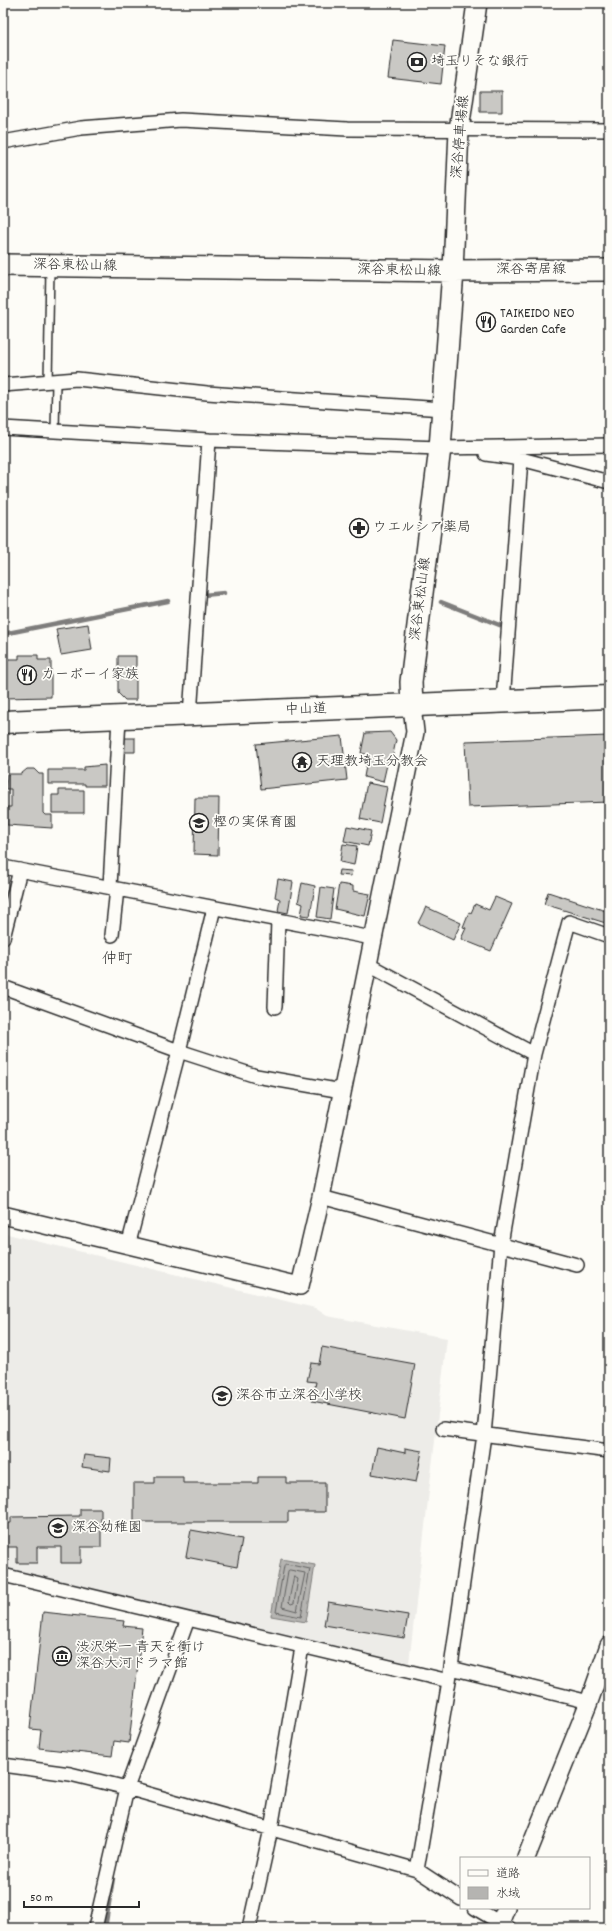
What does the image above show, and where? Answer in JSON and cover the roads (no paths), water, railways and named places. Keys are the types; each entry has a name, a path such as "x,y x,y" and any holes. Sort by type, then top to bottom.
{"highway":[{"name":"中山道","path":"3,722 609,697"}],"main road":[{"name":"深谷停車場線","path":"453,271 459,130 477,3"},
{"name":"深谷東松山線","path":"3,265 453,271 440,448 411,682 412,706"},
{"name":"深谷寄居線","path":"453,271 609,270"}],"street":[{"path":"3,142 81,128 181,120 347,129 609,130"},
{"path":"3,385 77,379 207,392 443,409"},
{"path":"3,428 209,440 440,448 609,445"},
{"path":"190,714 209,440"},
{"path":"440,448 521,459 609,482"},
{"path":"503,701 521,459"},
{"path":"3,1215 300,1286 321,1197 372,938 415,732 412,706"},
{"path":"112,935 119,718"},
{"path":"3,867 372,938"},
{"path":"3,938 20,870"},
{"path":"128,1246 179,1051 214,908"},
{"path":"275,1007 278,920"},
{"path":"417,1870 450,1674 484,1435 501,1244 534,1054 569,922 609,936"},
{"path":"367,964 534,1054"},
{"path":"3,986 179,1051 256,1076 342,1091"},
{"path":"321,1197 577,1265"},
{"path":"443,1429 609,1451"},
{"path":"3,1575 302,1647 450,1674 589,1702"},
{"path":"95,1928 127,1788 188,1619"},
{"path":"526,1857 589,1702 609,1645"},
{"path":"249,1928 270,1829 302,1647"},
{"path":"3,1765 70,1774 127,1788 417,1870 460,1898"},
{"path":"476,1909 502,1927 506,1909"}],"lane":[{"path":"50,266 52,381 55,432"}],"water":[{"path":"281,1559 315,1565 306,1622 271,1616"}],"waterway":[{"path":"204,595 224,593"},
{"path":"3,634 168,601"},
{"path":"441,602 502,626"},
{"path":"105,1928 113,1878"}],"place":[{"name":"埼玉りそな銀行","path":"417,62"},
{"name":"TAIKEIDO NEO Garden Cafe","path":"486,322"},
{"name":"ウエルシア薬局","path":"359,528"},
{"name":"カーボーイ家族","path":"27,675"},
{"name":"天理教埼玉分教会","path":"302,762"},
{"name":"樫の実保育園","path":"199,823"},
{"name":"深谷市立深谷小学校","path":"222,1396"},
{"name":"深谷幼稚園","path":"58,1528"},
{"name":"渋沢栄一 青天を衝け 深谷大河ドラマ館","path":"62,1656"}],"district":[{"name":"仲町","path":"117,960"}]}
